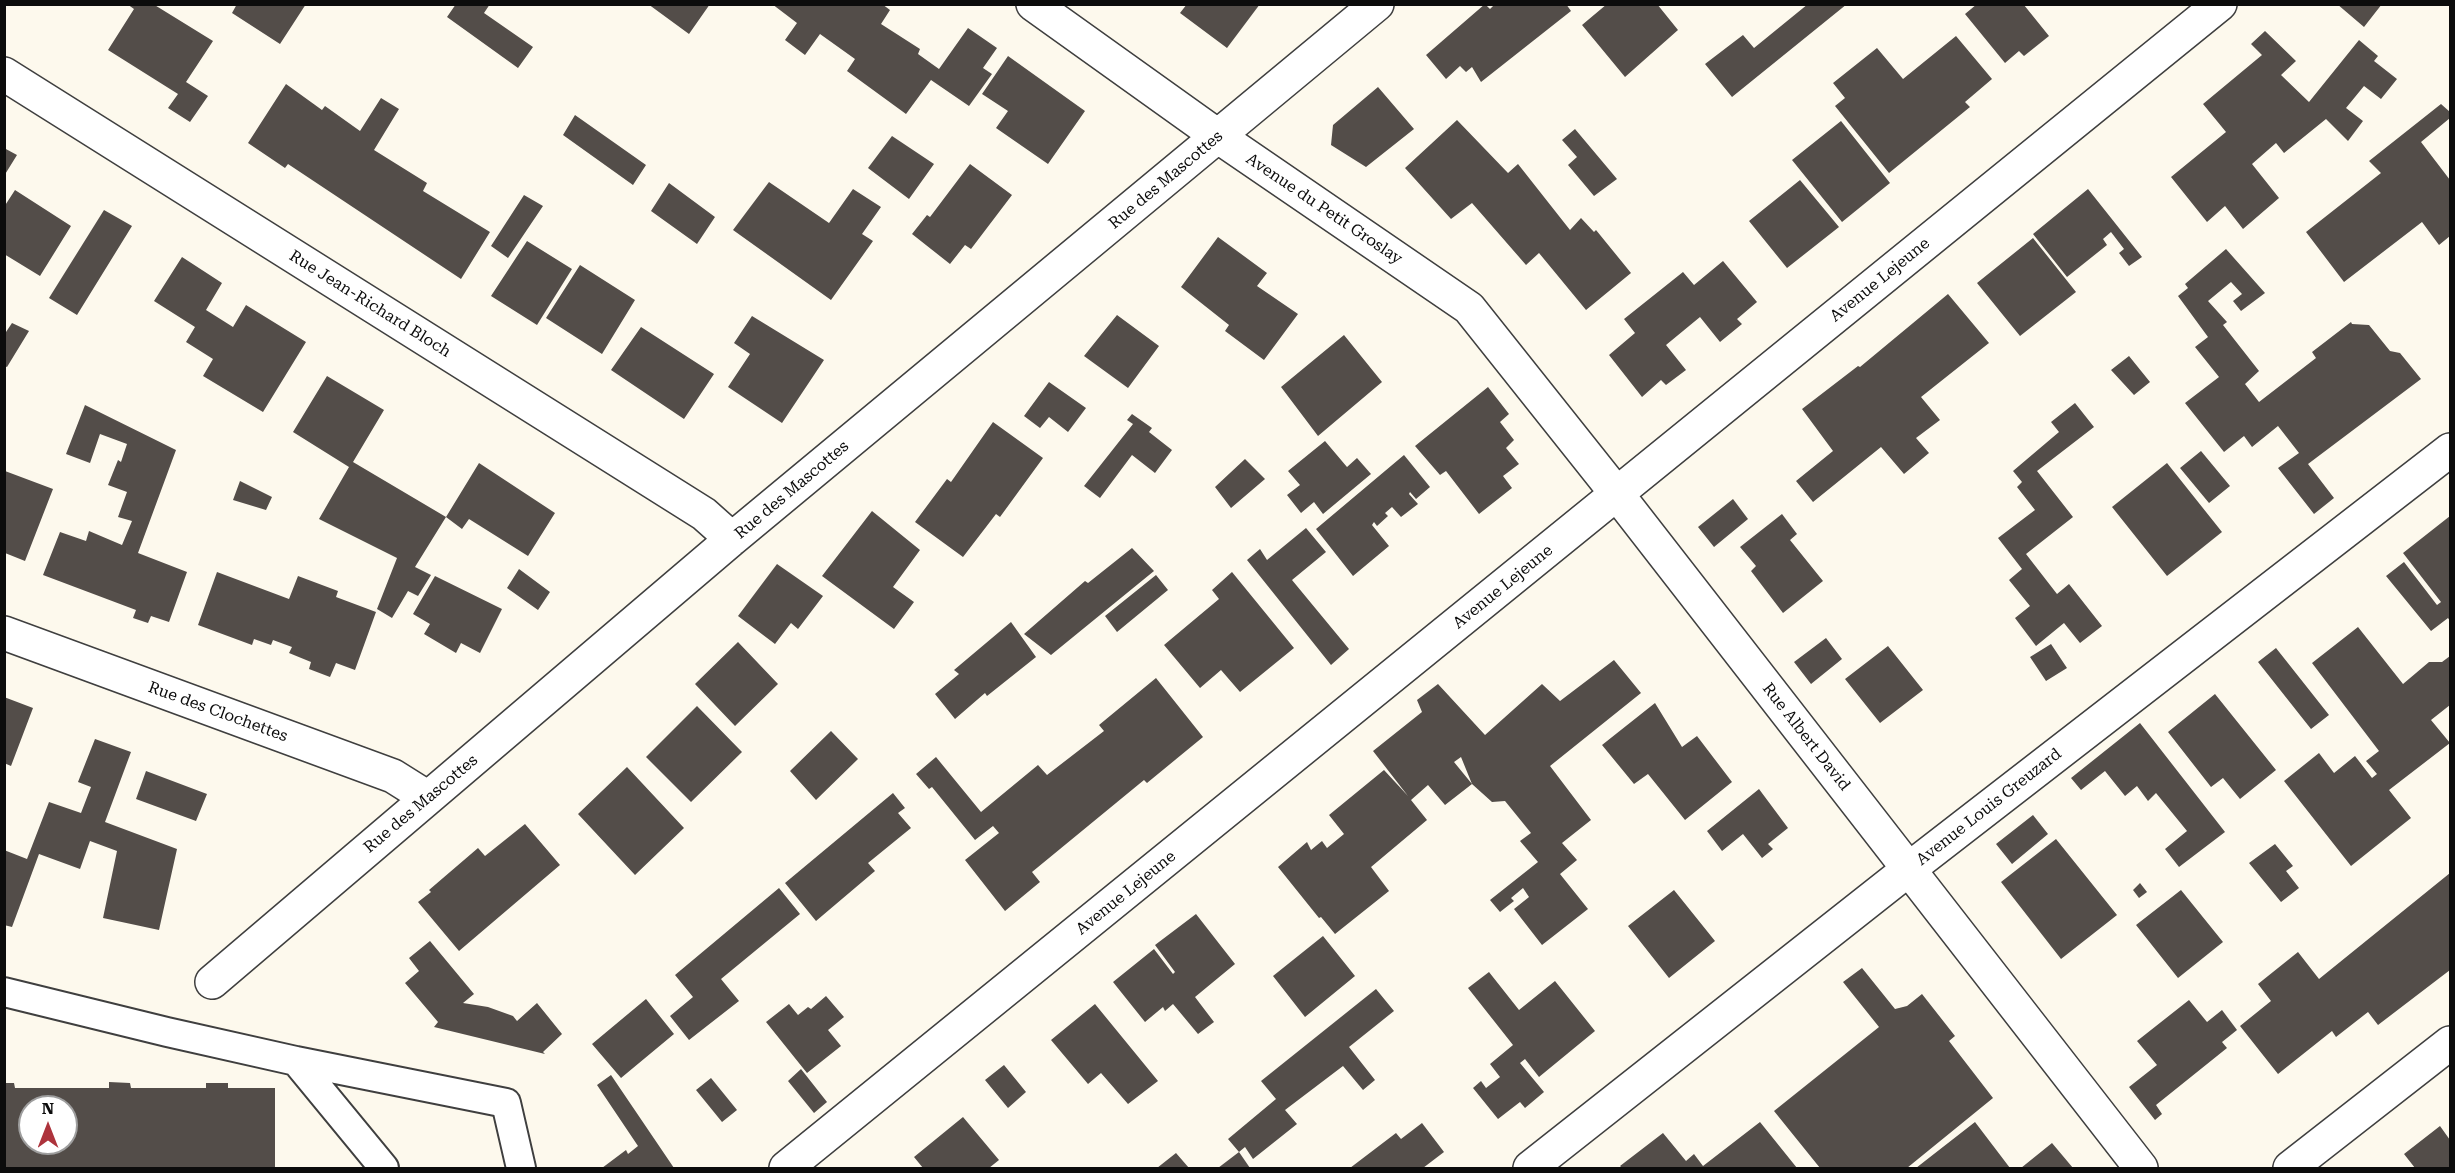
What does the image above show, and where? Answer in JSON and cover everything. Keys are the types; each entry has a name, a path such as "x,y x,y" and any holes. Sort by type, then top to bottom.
{"street":[{"name":"Avenue du Petit Groslay","path":"1033,4 1219,136 1469,308"},
{"name":"Rue des Mascottes","path":"212,982 732,539 1377,4"},
{"name":"Avenue Lejeune","path":"786,1168 2220,4"},
{"name":"Rue Jean-Richard Bloch","path":"4,74 704,513 732,539"},
{"name":"Rue Albert David","path":"1469,308 1617,494 2141,1168"},
{"name":"Avenue Louis Greuzard","path":"1530,1168 1909,869 2451,450"},
{"name":"Rue des Clochettes","path":"4,633 393,776 428,798"},
{"path":"2290,1168 2451,1043"}],"lane":[{"path":"4,992 296,1061 506,1103 521,1168"},
{"path":"296,1061 384,1168"}],"building":[{"path":"127,4 153,4 213,41 186,82 208,96 190,122 168,108 178,94 108,50 134,9"},
{"path":"237,4 306,4 280,44 232,13"},
{"path":"456,4 490,4 484,13 533,47 518,68 447,17"},
{"path":"648,4 710,4 689,34"},
{"path":"772,4 882,4 890,10 881,24 920,49 918,54 939,69 968,28 997,48 983,68 992,74 969,106 931,80 906,114 847,71 855,59 820,34 805,55 785,40 797,23"},
{"path":"1187,4 1260,4 1227,48 1180,13"},
{"path":"1485,4 1490,9 1495,4 1566,4 1571,11 1481,82 1472,67 1466,72 1460,66 1446,79 1426,55"},
{"path":"1607,4 1657,4 1678,30 1625,77 1582,25"},
{"path":"1808,4 1847,4 1732,97 1705,64 1743,35 1754,48"},
{"path":"1977,4 2024,5 2049,36 2024,56 2019,51 2005,63 1965,14"},
{"path":"2337,4 2382,4 2364,27"},
{"path":"2265,31 2296,61 2281,75 2309,102 2359,40 2378,56 2374,61 2397,79 2381,99 2364,86 2346,108 2363,121 2348,141 2326,119 2284,153 2276,143 2252,164 2279,198 2243,229 2225,206 2207,222 2171,177 2226,132 2203,104 2262,55 2251,44"},
{"path":"1956,36 1992,79 1965,102 1970,107 1889,173 1835,106 1845,98 1833,83 1877,48 1903,79"},
{"path":"1008,56 1085,111 1048,164 996,128 1008,111 982,94"},
{"path":"286,84 322,110 325,106 360,131 381,98 399,109 374,150 427,183 423,191 490,232 461,279 288,164 285,168 248,143"},
{"path":"1378,87 1414,129 1366,167 1331,145 1333,125"},
{"path":"2441,104 2450,112 2450,118 2421,142 2450,180 2450,236 2439,245 2422,222 2344,282 2306,232 2381,173 2369,161"},
{"path":"575,115 646,165 633,185 563,135"},
{"path":"1457,120 1508,173 1518,164 1570,230 1581,218 1594,232 1596,230 1631,273 1586,310 1539,253 1526,265 1472,203 1451,219 1405,168"},
{"path":"1841,121 1890,183 1842,222 1792,160"},
{"path":"1575,129 1617,179 1594,196 1568,165 1577,157 1562,140"},
{"path":"892,136 934,164 909,199 868,168"},
{"path":"4,148 17,155 4,176"},
{"path":"970,164 1012,195 971,249 965,245 950,264 912,234 927,215 930,217"},
{"path":"1800,180 1839,227 1787,268 1749,221"},
{"path":"769,182 829,223 853,189 881,207 862,234 873,241 831,300 733,230"},
{"path":"669,183 715,217 697,244 651,211"},
{"path":"2088,189 2142,257 2129,266 2119,253 2124,249 2111,232 2103,239 2107,245 2067,277 2033,234"},
{"path":"15,190 71,226 40,276 4,254 4,207"},
{"path":"524,195 543,206 508,258 491,246"},
{"path":"104,210 132,226 77,315 49,298"},
{"path":"1218,237 1267,273 1257,286 1298,314 1264,360 1225,331 1229,325 1181,287"},
{"path":"2033,238 2076,292 2020,336 1977,283"},
{"path":"527,241 572,269 537,325 491,296"},
{"path":"2226,249 2265,293 2241,311 2233,301 2242,294 2231,282 2208,301 2227,322 2223,325 2259,371 2245,384 2259,402 2316,358 2312,352 2351,322 2352,324 2369,325 2390,351 2400,353 2421,379 2308,464 2334,498 2314,514 2278,468 2299,453 2278,426 2252,447 2244,436 2224,452 2185,403 2219,377 2195,347 2208,337 2178,296 2188,288 2185,284"},
{"path":"182,257 222,283 206,310 233,327 246,305 306,342 263,412 203,376 213,359 186,342 195,327 154,301"},
{"path":"1723,261 1757,302 1737,319 1742,324 1720,342 1700,317 1666,345 1686,370 1666,385 1661,380 1642,397 1609,355 1635,333 1624,319 1683,272 1694,285"},
{"path":"580,265 635,300 602,354 546,318"},
{"path":"1948,294 1989,343 1921,397 1940,420 1916,438 1929,453 1904,474 1881,447 1813,502 1796,481 1833,451 1802,409 1858,366 1860,367"},
{"path":"1117,315 1159,346 1128,388 1084,356"},
{"path":"752,316 824,360 782,423 728,387 750,354 734,343"},
{"path":"12,323 29,331 7,367 4,366 4,335"},
{"path":"641,327 714,374 684,419 611,370"},
{"path":"1344,335 1382,382 1318,436 1281,387"},
{"path":"2129,356 2150,382 2134,395 2111,370"},
{"path":"327,376 384,410 353,462 446,517 415,567 431,575 418,596 408,591 392,618 377,609 397,558 319,519 349,467 293,432"},
{"path":"1049,382 1086,408 1068,432 1049,417 1040,428 1024,416"},
{"path":"1488,387 1509,414 1500,422 1514,440 1506,448 1519,464 1503,476 1512,488 1479,514 1446,471 1440,475 1415,446"},
{"path":"2075,403 2094,427 2037,471 2073,517 2026,554 2057,594 2069,584 2102,626 2080,643 2064,623 2036,646 2015,618 2030,606 2009,580 2022,569 1998,538 2035,510 2017,487 2022,482 2013,471 2059,432 2051,422"},
{"path":"85,405 176,450 138,553 187,572 169,622 151,616 148,623 133,618 136,610 43,575 60,532 86,541 89,531 122,545 132,521 118,517 127,492 108,485 118,460 121,462 127,444 100,434 90,463 66,454"},
{"path":"1132,414 1152,428 1149,432 1172,450 1155,473 1132,455 1100,498 1084,486 1133,424 1127,420"},
{"path":"993,422 1043,458 1000,517 996,514 963,557 915,522 947,479 951,482"},
{"path":"1325,441 1347,467 1357,458 1371,474 1323,514 1314,502 1301,513 1287,495 1300,485 1288,471"},
{"path":"2201,451 2230,486 2209,503 2180,468"},
{"path":"1404,455 1430,487 1416,499 1410,492 1409,494 1418,504 1401,517 1392,507 1385,513 1388,516 1377,526 1374,522 1372,525 1389,546 1353,576 1316,529"},
{"path":"1245,459 1265,479 1231,508 1215,487"},
{"path":"479,463 555,513 528,556 469,519 462,529 446,517"},
{"path":"2167,463 2222,532 2167,576 2112,507"},
{"path":"5,471 53,489 25,561 5,553"},
{"path":"240,481 272,497 266,510 233,500"},
{"path":"1733,499 1748,519 1714,547 1698,527"},
{"path":"872,511 920,550 893,587 914,602 894,629 822,576"},
{"path":"1782,514 1797,534 1790,540 1823,581 1783,613 1751,571 1756,566 1740,547"},
{"path":"2450,516 2450,621 2448,618 2431,631 2386,576 2404,562 2437,605 2441,602 2403,553"},
{"path":"1306,528 1326,552 1292,580 1349,649 1331,665 1247,560 1260,549 1267,560"},
{"path":"1132,548 1154,571 1051,655 1024,634 1085,581 1088,583"},
{"path":"777,564 823,596 798,629 791,623 775,644 738,616"},
{"path":"519,569 550,592 538,610 507,588"},
{"path":"217,572 289,599 298,576 338,591 336,597 376,612 355,670 336,663 330,677 309,669 311,662 289,653 292,647 273,640 271,645 254,639 252,645 198,625"},
{"path":"1232,572 1294,648 1240,692 1221,670 1200,688 1164,645 1219,599 1212,590"},
{"path":"1156,575 1168,590 1117,632 1105,616"},
{"path":"435,576 502,609 480,653 461,643 456,653 424,634 430,624 413,614"},
{"path":"1011,622 1036,657 987,696 985,693 955,719 935,694 959,674 954,670"},
{"path":"2358,627 2403,684 2429,662 2442,662 2450,656 2450,705 2431,720 2450,743 2389,790 2411,818 2351,866 2284,781 2319,753 2334,773 2355,756 2372,778 2377,774 2366,761 2379,751 2312,663"},
{"path":"1826,638 1842,659 1811,684 1794,662"},
{"path":"738,642 778,684 735,726 695,684"},
{"path":"2051,644 2067,668 2046,681 2030,657"},
{"path":"1888,646 1923,690 1880,723 1845,679"},
{"path":"2276,648 2329,715 2311,729 2258,662"},
{"path":"1614,660 1641,693 1550,766 1591,820 1562,843 1577,860 1560,874 1588,909 1542,945 1514,909 1529,897 1523,888 1511,898 1514,901 1500,912 1490,900 1538,862 1520,841 1531,833 1505,801 1492,802 1472,784 1445,805 1428,785 1411,800 1427,820 1371,867 1389,891 1335,934 1321,917 1319,918 1278,867 1307,842 1311,850 1322,841 1327,848 1344,834 1329,815 1384,770 1408,796 1373,751 1422,712 1417,700 1438,684 1485,735 1542,684 1560,701","holes":["1461,757 1472,784 1454,762"]},
{"path":"1156,678 1203,737 1147,783 1144,780 1032,872 1040,882 1005,911 965,860 999,833 993,826 975,840 932,787 929,789 916,774 936,757 981,812 1038,765 1047,775 1104,731 1099,725"},
{"path":"2215,694 2276,770 2240,799 2223,778 2211,787 2168,732"},
{"path":"4,697 33,708 11,766 4,763"},
{"path":"1655,703 1682,747 1697,736 1732,782 1685,820 1648,774 1634,784 1602,745"},
{"path":"697,706 742,752 691,802 646,757"},
{"path":"2140,723 2225,832 2179,867 2165,849 2187,831 2156,793 2148,801 2137,786 2125,796 2105,771 2081,790 2071,778"},
{"path":"831,731 858,759 816,800 790,771"},
{"path":"95,739 131,752 105,822 177,849 159,930 103,918 117,851 90,841 80,869 39,854 12,927 4,925 4,850 27,859 49,802 81,813 91,787 78,782"},
{"path":"627,767 684,828 635,875 578,814"},
{"path":"146,771 207,794 196,821 136,799"},
{"path":"1759,789 1788,828 1768,844 1773,849 1762,858 1743,834 1722,851 1707,831"},
{"path":"893,793 905,808 898,813 911,828 868,863 875,871 816,921 785,883"},
{"path":"2033,815 2048,834 2012,864 1996,844"},
{"path":"525,824 560,865 459,951 418,902 478,848 485,856"},
{"path":"2056,839 2117,915 2061,959 2001,882"},
{"path":"2275,844 2293,866 2286,871 2299,888 2281,902 2249,863"},
{"path":"2450,873 2450,970 2378,1025 2368,1012 2336,1037 2332,1031 2278,1074 2240,1026 2271,1001 2258,984 2298,952 2319,979"},
{"path":"2140,883 2147,892 2139,898 2133,890"},
{"path":"779,888 800,914 721,979 739,1001 689,1040 670,1016 693,997 675,975"},
{"path":"1674,890 1715,941 1669,978 1628,926"},
{"path":"2181,890 2223,942 2178,978 2136,925"},
{"path":"1196,914 1235,964 1195,997 1214,1022 1198,1034 1173,1004 1165,1011 1163,1007 1145,1022 1113,982 1154,949 1173,974 1175,972 1155,945"},
{"path":"1323,936 1355,976 1305,1017 1273,976"},
{"path":"430,941 474,994 463,1003 488,1007 513,1016 517,1021 537,1003 562,1034 543,1052 545,1054 434,1027 438,1022 405,983 419,971 409,958"},
{"path":"1862,968 1895,1009 1907,1006 1922,994 1955,1036 1949,1041 1993,1098 1907,1168 1820,1168 1774,1111 1879,1027 1843,982"},
{"path":"1489,972 1519,1010 1555,981 1595,1031 1539,1077 1525,1059 1520,1063 1544,1092 1525,1108 1520,1102 1498,1119 1473,1088 1481,1081 1486,1088 1500,1077 1490,1064 1513,1045 1468,988"},
{"path":"1376,989 1394,1011 1349,1047 1375,1080 1363,1090 1343,1066 1285,1110 1297,1124 1253,1159 1245,1147 1239,1152 1228,1139 1276,1099 1261,1081"},
{"path":"826,996 844,1017 828,1030 841,1046 807,1073 766,1022 789,1004 798,1015 808,1007 811,1009"},
{"path":"646,999 674,1034 621,1078 592,1044"},
{"path":"2189,1000 2207,1022 2222,1010 2237,1030 2222,1042 2227,1048 2156,1105 2162,1114 2155,1120 2129,1087 2157,1065 2137,1041"},
{"path":"1095,1004 1158,1081 1128,1104 1101,1073 1088,1084 1051,1040"},
{"path":"1004,1065 1026,1092 1008,1108 985,1080"},
{"path":"801,1069 827,1102 814,1113 788,1081"},
{"path":"611,1075 674,1168 602,1168 626,1150 628,1154 638,1146 597,1085"},
{"path":"711,1078 737,1110 722,1122 696,1090"},
{"path":"109,1082 130,1083 131,1088 206,1088 206,1083 228,1083 228,1088 275,1088 275,1168 5,1168 5,1083 14,1083 15,1088 109,1088"},
{"path":"963,1117 999,1160 989,1168 923,1168 914,1157"},
{"path":"1760,1122 1797,1168 1622,1168 1620,1166 1663,1133 1686,1161 1694,1154 1703,1166"},
{"path":"1975,1122 2010,1168 1916,1168"},
{"path":"1422,1123 1444,1152 1423,1168 1350,1168 1396,1133 1401,1139"},
{"path":"2440,1126 2450,1140 2450,1168 2415,1168 2404,1154"},
{"path":"2052,1143 2073,1168 2021,1168"},
{"path":"1239,1152 1250,1168 1218,1168"},
{"path":"1176,1153 1189,1168 1157,1168"}]}
